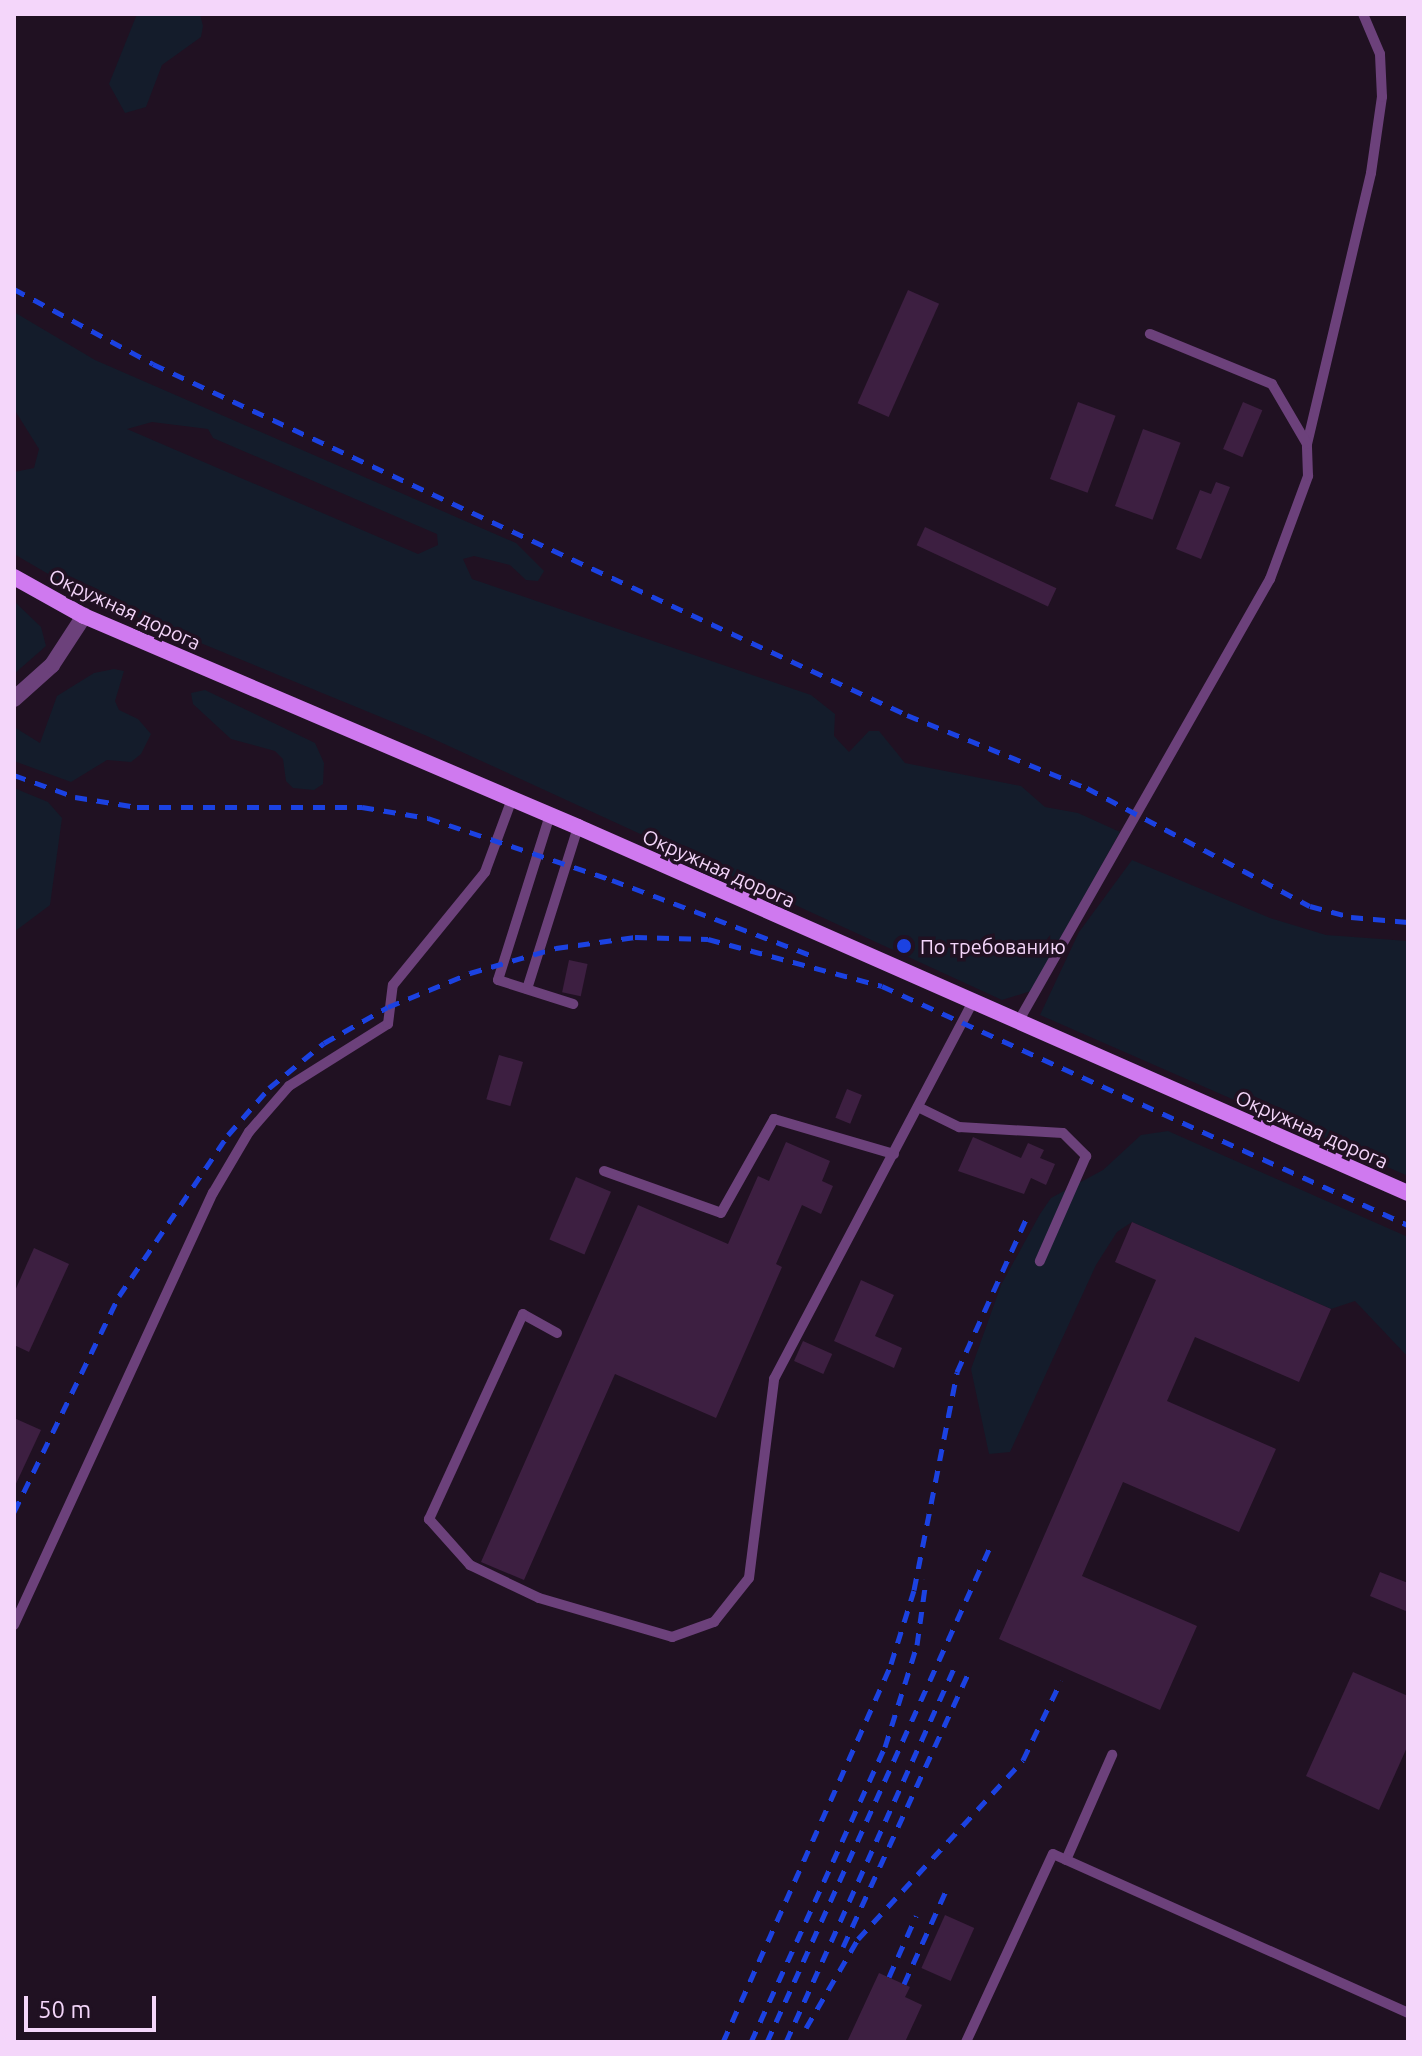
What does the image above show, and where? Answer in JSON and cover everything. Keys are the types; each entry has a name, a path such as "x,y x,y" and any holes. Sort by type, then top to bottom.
{"main road":[{"name":"Окружная дорога","path":"14,577 84,616 578,827 1408,1193"}],"street":[{"path":"14,699 52,665 84,616"}],"lane":[{"path":"1018,1022 1270,579 1308,476 1307,444 1371,173 1382,97 1380,54 1363,14"},
{"path":"1150,334 1272,384 1307,444"},
{"path":"14,1625 213,1193 249,1132 289,1086 388,1024 393,985 485,872 512,799"},
{"path":"550,815 498,980 573,1004"},
{"path":"527,989 578,827"},
{"path":"557,1333 523,1314 429,1519 470,1565 539,1598 672,1637 714,1622 749,1578 774,1379 973,1002"},
{"path":"918,1107 959,1127 1063,1133 1086,1156 1040,1261"},
{"path":"604,1171 721,1213 774,1119 894,1154"},
{"path":"1066,1860 1112,1755"},
{"path":"966,2042 1053,1854 1408,2013"}],"shaded area":[{"path":"137,14 200,14 203,26 201,37 162,65 146,107 125,113 109,84"},
{"path":"14,312 95,360 516,543 544,571 538,581 526,580 510,565 474,556 463,559 472,579 811,695 835,714 834,736 849,752 869,731 879,731 905,763 1021,786 1045,807 1078,813 1120,832 1031,991 1002,1000 427,736 86,596 14,554 14,472 34,468 39,449 14,409","holes":["152,422 208,429 213,438 437,534 438,545 418,554 127,429"]},
{"path":"14,601 41,627 46,646 14,674"},
{"path":"114,669 124,671 115,701 119,710 138,719 151,734 141,754 131,762 107,760 71,782 14,761 14,727 40,743 57,696 94,673"},
{"path":"205,690 315,743 324,763 323,784 314,790 293,788 286,781 283,759 275,751 231,739 193,704 191,693"},
{"path":"14,788 48,802 62,818 50,905 14,932"},
{"path":"1132,860 1270,918 1326,935 1408,941 1408,1176 1040,1015 1079,932"},
{"path":"1168,1131 1408,1237 1408,1357 1355,1301 1331,1309 1132,1222 1117,1232 1096,1265 1010,1452 989,1454 971,1369 1001,1285 1040,1214 1051,1198 1103,1170 1141,1135"}],"building":[{"path":"908,290 939,304 889,417 858,403"},
{"path":"1078,402 1116,416 1088,493 1050,479"},
{"path":"1243,402 1262,410 1242,457 1223,449"},
{"path":"1143,429 1181,443 1153,520 1115,506"},
{"path":"1216,482 1230,487 1201,559 1176,549 1200,490 1211,494"},
{"path":"925,527 1056,588 1048,606 917,545"},
{"path":"569,960 588,964 581,996 562,992"},
{"path":"499,1055 523,1062 510,1106 486,1099"},
{"path":"847,1089 862,1095 850,1124 835,1118"},
{"path":"973,1137 1021,1158 1028,1143 1044,1150 1040,1158 1055,1164 1046,1185 1031,1178 1024,1194 958,1171"},
{"path":"786,1142 830,1161 822,1181 833,1186 821,1214 802,1205 776,1264 782,1267 716,1418 615,1374 524,1580 481,1562 638,1205 728,1244 758,1176 769,1181"},
{"path":"576,1177 611,1192 584,1254 549,1240"},
{"path":"1132,1222 1331,1309 1299,1382 1195,1337 1167,1401 1276,1449 1239,1532 1123,1482 1082,1576 1197,1626 1160,1710 999,1639 1156,1280 1115,1262"},
{"path":"34,1248 69,1264 29,1352 14,1345 14,1293"},
{"path":"861,1280 894,1295 875,1336 902,1348 894,1368 834,1341"},
{"path":"803,1341 832,1354 823,1374 794,1361"},
{"path":"14,1418 41,1430 14,1488"},
{"path":"1380,1572 1408,1583 1408,1612 1370,1596"},
{"path":"1353,1672 1408,1696 1408,1745 1379,1810 1306,1776"},
{"path":"945,1915 974,1928 951,1981 921,1968"},
{"path":"879,1973 910,1987 905,1997 922,2005 905,2042 847,2042"}],"railway":[{"path":"14,289 153,364 907,715 1087,788 1310,906 1351,917 1408,922"},
{"path":"14,775 75,797 137,807 362,807 428,818 612,880 816,957"},
{"path":"14,1512 119,1296 228,1135 269,1088 324,1043 388,1007 470,973 556,948 635,937 708,939 882,986 1408,1225"},
{"path":"723,2042 891,1664 914,1590 957,1372 1026,1219"},
{"path":"767,2042 990,1547"},
{"path":"751,2042 885,1747 917,1645 926,1580"},
{"path":"786,2042 954,1669"},
{"path":"843,1947 968,1674"},
{"path":"806,2028 858,1939 1023,1760 1061,1681"},
{"path":"904,1984 948,1886"},
{"path":"889,1977 916,1916"}],"place":[{"name":"По требованию","path":"904,946"}]}
